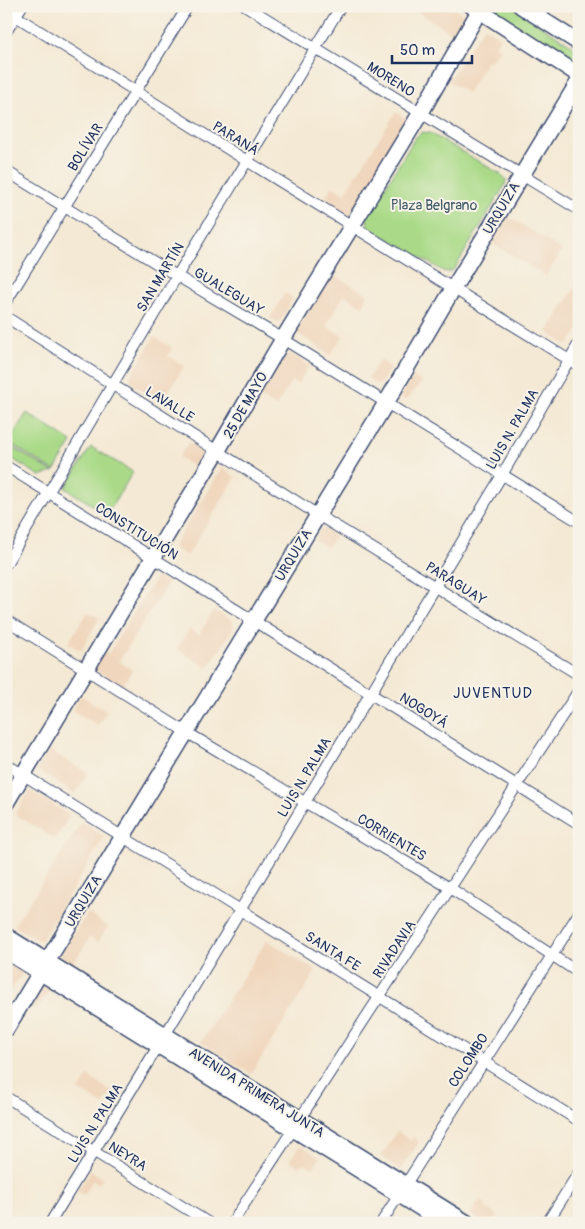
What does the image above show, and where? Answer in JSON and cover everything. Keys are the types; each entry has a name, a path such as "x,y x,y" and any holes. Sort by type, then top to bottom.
{"street":[{"path":"6,32 22,6"},
{"name":"BOLÍVAR","path":"6,302 188,6"},
{"name":"MORENO","path":"246,6 579,210"},
{"name":"SAN MARTÍN","path":"6,564 177,276 341,6"},
{"path":"521,6 579,43"},
{"path":"478,8 579,75"},
{"name":"25 DE MAYO","path":"6,803 154,558 283,338 420,114 478,8"},
{"name":"PARANÁ","path":"6,10 579,366"},
{"name":"URQUIZA","path":"6,1028 386,403 579,81"},
{"name":"GUALEGUAY","path":"6,171 177,276 283,338 579,522"},
{"name":"LAVALLE","path":"6,317 318,515"},
{"name":"LUIS N. PALMA","path":"50,1223 502,475 579,343"},
{"name":"CONSTITUCIÓN","path":"6,466 254,621"},
{"name":"PARAGUAY","path":"318,515 579,675"},
{"name":"CORRIENTES","path":"6,620 186,732 306,801 450,888 579,972"},
{"name":"NOGOYÁ","path":"254,621 579,824"},
{"name":"RIVADAVIA","path":"232,1223 579,690"},
{"name":"SANTA FE","path":"6,764 579,1121"},
{"name":"COLOMBO","path":"380,1223 579,913"},
{"path":"6,936 43,967"},
{"path":"6,951 43,967"},
{"name":"AVENIDA PRIMERA JUNTA","path":"43,967 402,1189 467,1223"},
{"name":"NEYRA","path":"6,1098 209,1223"},
{"path":"546,1223 579,1172"},
{"name":"AVENIDA PRIMERA JUNTA","path":"402,1189 445,1223"}],"shaded area":[{"path":"409,6 450,6 470,19 458,37"},
{"path":"484,27 500,37 495,46 500,49 491,61 488,60 467,93 448,81"},
{"path":"396,112 409,121 348,218 321,203 332,187 345,193"},
{"path":"508,216 562,250 546,276 491,243"},
{"path":"332,274 368,294 363,306 344,295 326,326 343,336 330,355 296,332"},
{"path":"577,284 579,285 579,329 568,345 547,332"},
{"path":"285,293 293,298 281,320 277,322 270,318"},
{"path":"154,337 172,348 168,356 184,366 162,402 132,384 130,377"},
{"path":"289,353 309,365 298,384 291,381 276,407 260,397 285,356"},
{"path":"380,360 390,367 381,384 375,384 368,378"},
{"path":"413,377 422,382 406,400 400,397"},
{"path":"189,442 203,453 194,467 179,457"},
{"path":"222,468 236,477 187,556 173,547"},
{"path":"324,528 336,535 328,548 314,540 321,529"},
{"path":"157,576 168,583 119,661 132,670 122,686 94,669 104,652 108,654"},
{"path":"214,610 233,621 234,627 208,668 177,649 189,629 199,635"},
{"path":"88,612 99,618 81,651 68,643"},
{"path":"81,696 107,711 98,725 72,710"},
{"path":"49,750 88,773 75,794 37,770"},
{"path":"30,790 70,815 55,839 15,814"},
{"path":"82,822 104,837 41,941 14,926"},
{"path":"88,913 108,927 98,942 90,937 72,965 59,957"},
{"path":"267,940 316,971 251,1074 201,1042"},
{"path":"6,958 25,969 10,992 6,990"},
{"path":"47,984 51,987 36,1010 28,1004 38,988"},
{"path":"88,1076 112,1092 103,1105 79,1090"},
{"path":"397,1131 411,1141 413,1137 419,1142 401,1170 381,1157"},
{"path":"299,1146 304,1147 320,1158 313,1168 304,1163 300,1167 290,1160"},
{"path":"91,1171 103,1178 99,1184 93,1180 84,1195 77,1191"},
{"path":"480,1200 486,1205 485,1207 498,1216 494,1223 484,1223 470,1214"}],"green space":[{"path":"491,6 511,6 579,50 579,66 491,11"},
{"name":"Plaza Belgrano","path":"422,132 430,133 502,175 506,180 505,185 455,268 449,272 443,271 368,227 367,217 415,138"},
{"path":"27,413 72,442 54,471 8,442"},
{"path":"6,443 53,472 40,476 6,455"},
{"path":"91,447 133,472 107,514 65,488"}],"district":[{"name":"JUVENTUD","path":"493,693"}]}
